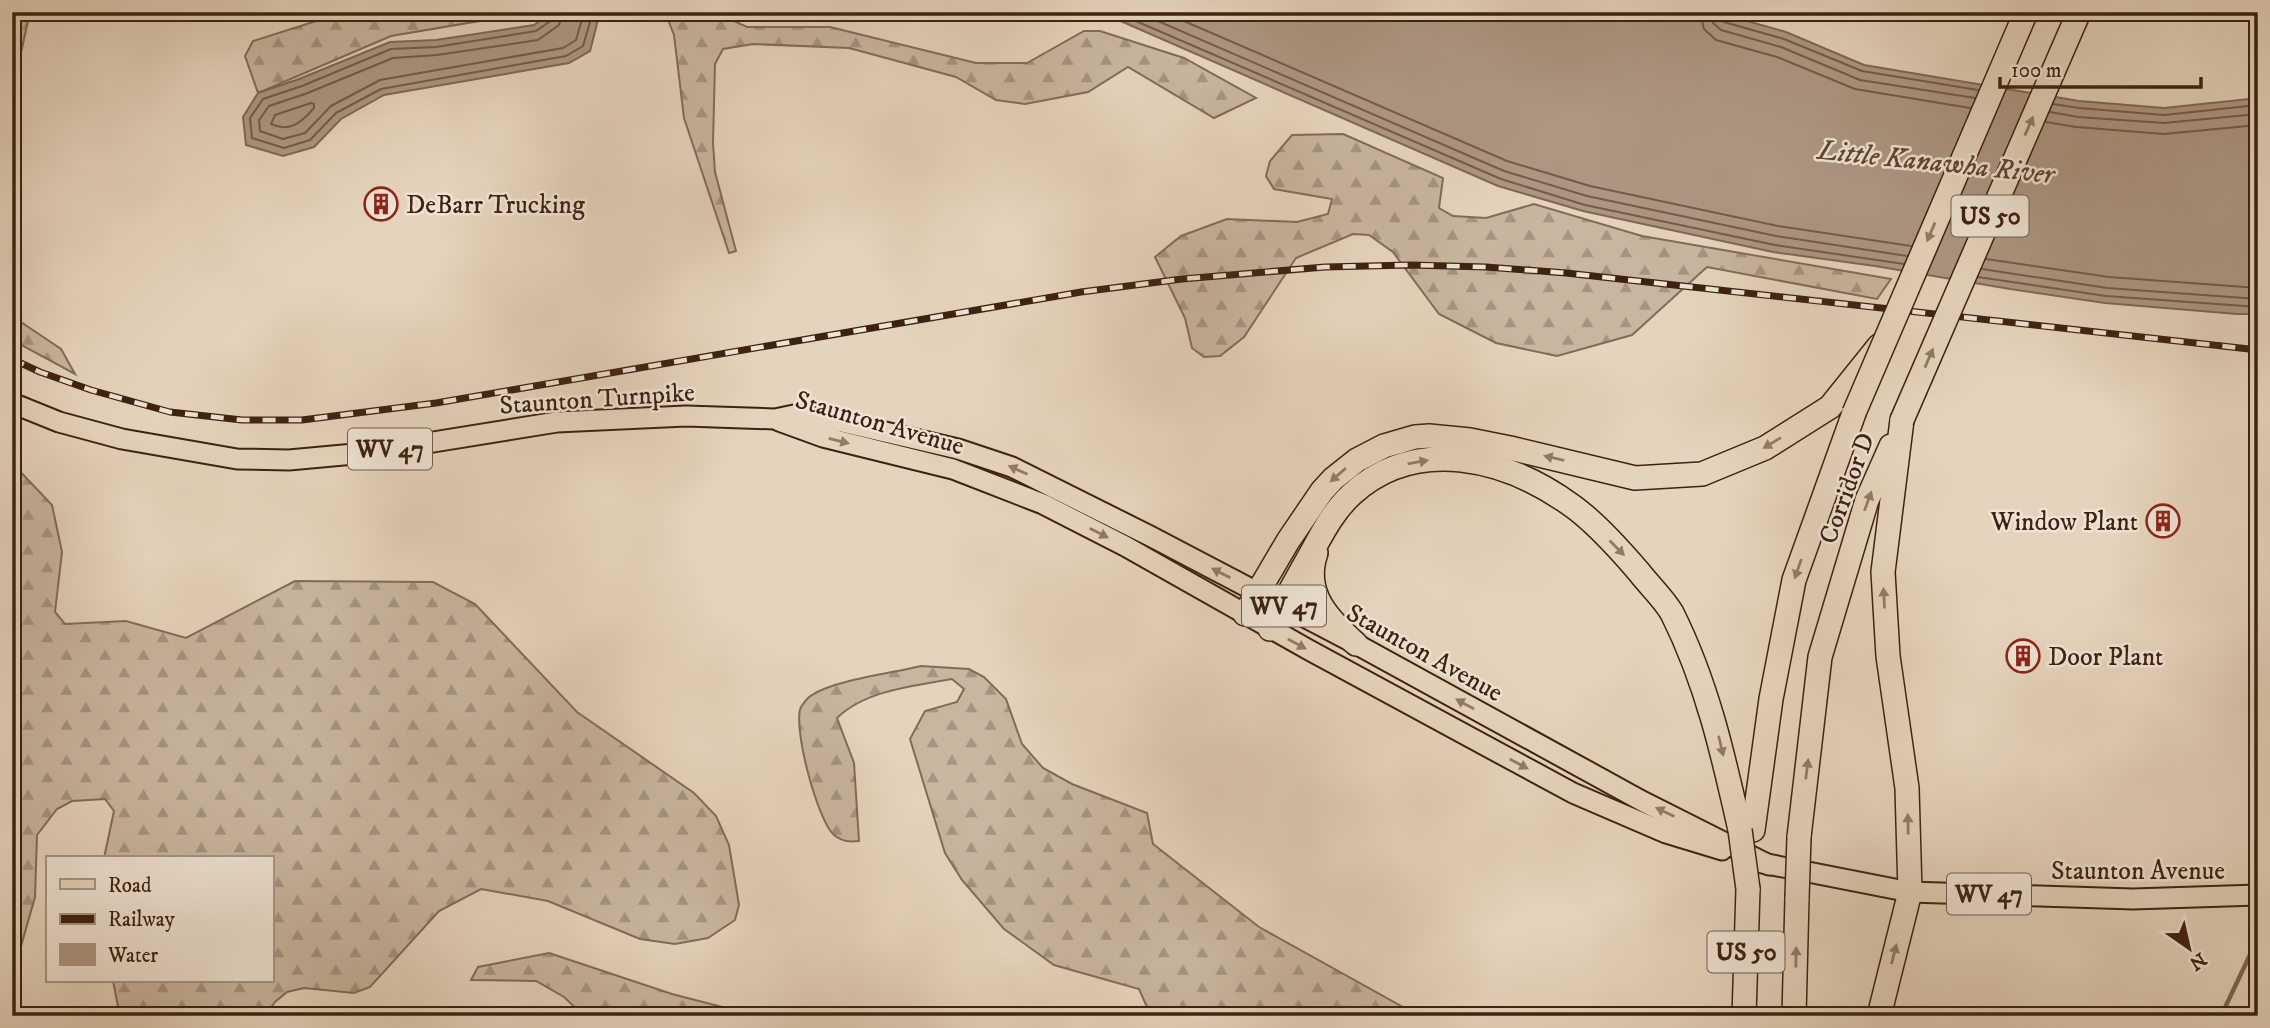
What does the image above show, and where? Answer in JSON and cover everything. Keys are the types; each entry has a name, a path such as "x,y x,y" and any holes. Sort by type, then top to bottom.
{"highway":[{"name":"Corridor D","path":"1746,830 1794,580 1854,412 2026,12"},
{"name":"Corridor D","path":"1794,1016 1798,837 1820,657 1867,500 2079,12"},
{"path":"1245,614 1322,491 1351,465 1384,446 1429,436 1497,445 1635,478 1702,474 1765,448 1829,407 1884,341"},
{"path":"1879,1016 1910,892 1907,788 1888,656 1883,572 1902,420"},
{"path":"1270,629 1325,527 1339,507 1371,480 1390,469 1431,459 1476,461 1529,478 1574,506 1624,554 1670,610 1699,673 1746,830"},
{"path":"1325,527 1314,560 1312,578 1315,594 1321,608 1334,624 1356,644"},
{"name":"US 50","path":"1744,1016 1748,889 1746,830"}],"main road":[{"name":"Staunton Turnpike","path":"12,403 59,422 122,439 237,460 289,460 366,453 557,422 686,416 775,419"},
{"name":"Staunton Avenue","path":"775,419 794,415 842,422 958,449 1012,467 1257,591 1549,751 1769,865"},
{"name":"Staunton Avenue","path":"775,419 823,437 953,469 1043,504 1125,546 1270,629 1573,793 1666,833 1769,865 1910,892 2133,899 2258,895"}],"green space":[{"path":"12,12 30,12 12,93"},
{"path":"358,12 533,12 391,36 258,93 245,56 253,41 332,16"},
{"path":"665,12 714,12 747,27 830,27 976,63 1027,63 1084,31 1100,31 1184,58 1256,98 1214,118 1128,67 1088,92 1025,104 996,100 956,77 849,48 753,44 723,49 715,64 713,143 715,172 736,251 729,253 684,118 674,35"},
{"path":"1343,134 1443,178 1439,208 1453,216 1486,218 1534,204 1642,236 1891,279 1877,299 1707,267 1632,335 1557,356 1496,343 1439,314 1393,252 1369,235 1353,234 1296,258 1244,337 1220,356 1204,357 1192,348 1185,318 1155,257 1181,236 1227,219 1297,222 1328,214 1332,199 1274,189 1266,176 1270,161 1292,135"},
{"path":"12,316 61,349 75,374 12,340"},
{"path":"12,463 52,505 62,552 55,612 65,624 126,621 186,638 295,581 433,582 475,604 577,712 694,793 716,816 729,845 739,905 735,920 708,938 675,944 640,939 548,901 481,889 439,911 370,987 354,993 304,988 287,992 265,1016 120,1016 113,982 273,982 273,856 104,856 114,811 105,799 72,801 57,809 37,835 35,897 12,978"},
{"path":"921,666 969,669 984,677 1006,699 1022,744 1043,768 1072,784 1147,813 1153,844 1259,927 1419,1016 1151,1016 1139,989 1054,965 1004,929 962,880 945,853 910,739 925,711 957,702 964,689 952,679 876,695 837,718 854,763 859,841 846,841 834,835 821,812 808,773 800,733 801,707 810,696 835,685"},
{"path":"549,953 672,994 757,1016 584,1016 564,997 536,981 471,980 478,967"}],"water":[{"path":"551,12 600,12 590,51 569,63 384,95 341,119 314,147 283,156 246,145 243,117 258,93 390,42 436,40 534,25"},
{"name":"Little Kanawha River","path":"1100,12 1715,12 1786,32 1864,65 2079,101 2164,108 2258,98 2258,314 2105,303 2010,289 1773,252 1583,211 1498,186"}],"waterway":[{"path":"2221,1016 2258,938"}],"railway":[{"path":"12,359 91,390 170,412 242,420 302,420 436,403 1081,292 1182,279 1325,267 1410,265 1566,273 2258,350"}],"place":[{"name":"DeBarr Trucking","path":"381,204"},
{"name":"Window Plant","path":"2163,521"},
{"name":"Door Plant","path":"2023,656"}]}
